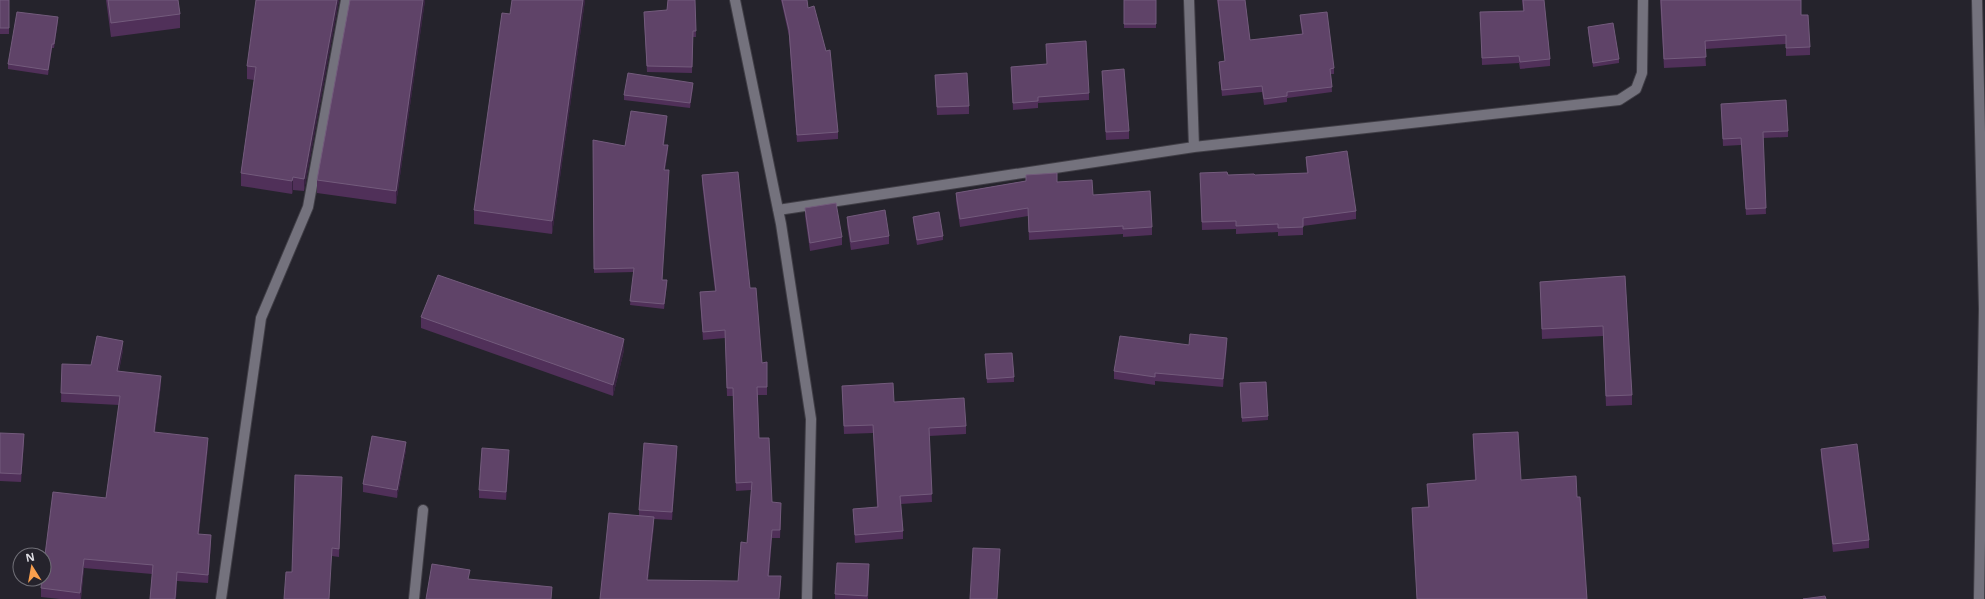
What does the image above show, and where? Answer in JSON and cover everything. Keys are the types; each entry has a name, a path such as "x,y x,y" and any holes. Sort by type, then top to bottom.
{"street":[{"path":"221,599 261,318 308,207 346,0"},
{"path":"734,0 778,210 811,419 808,599"},
{"path":"1189,0 1194,148"},
{"path":"778,210 1194,148 1619,100 1636,89 1642,73 1644,0"},
{"path":"1977,0 1984,309 1979,599"},
{"path":"414,599 423,510"}],"building":[{"path":"0,0 9,0 9,28 0,28"},
{"path":"108,0 178,0 180,14 111,23"},
{"path":"256,0 337,0 304,179 293,177 292,181 241,173 256,67 247,66"},
{"path":"350,0 423,0 396,191 317,180"},
{"path":"512,0 583,0 552,221 474,210 502,13 510,14"},
{"path":"668,0 695,0 696,31 693,31 692,67 647,66 644,12 667,10"},
{"path":"782,0 807,0 808,8 814,6 826,51 830,50 838,132 797,135 789,30"},
{"path":"1124,0 1156,0 1156,24 1124,24"},
{"path":"1218,0 1245,0 1250,40 1303,34 1300,15 1327,12 1334,68 1330,69 1332,87 1287,92 1287,96 1264,99 1262,86 1222,90 1219,62 1225,61"},
{"path":"1523,0 1544,0 1550,59 1520,62 1519,56 1482,58 1480,12 1524,11"},
{"path":"1661,0 1801,0 1801,15 1808,15 1810,47 1786,48 1786,35 1705,41 1706,57 1664,59"},
{"path":"17,12 58,17 48,70 8,64"},
{"path":"1613,23 1619,59 1593,63 1588,27"},
{"path":"1086,41 1089,93 1038,97 1038,101 1013,103 1011,67 1047,64 1046,44"},
{"path":"1124,69 1129,131 1106,132 1102,71"},
{"path":"628,73 693,83 690,103 624,95"},
{"path":"967,73 969,106 937,107 935,75"},
{"path":"1786,100 1788,131 1763,132 1766,208 1746,209 1741,138 1723,139 1721,104"},
{"path":"631,111 667,116 663,145 668,145 664,170 669,170 662,280 667,280 664,304 630,301 634,268 594,269 593,140 625,146"},
{"path":"1347,151 1356,211 1303,218 1303,227 1278,228 1278,224 1236,226 1236,221 1202,222 1200,173 1227,172 1228,175 1255,175 1308,173 1306,157"},
{"path":"738,172 750,288 756,288 762,363 767,362 767,387 757,387 759,438 769,438 772,502 781,503 780,530 772,530 768,576 781,576 779,599 600,599 609,513 654,517 647,580 738,581 741,542 747,543 752,482 736,483 733,388 727,388 725,330 703,332 700,292 716,291 702,175"},
{"path":"1057,173 1057,182 1092,180 1093,195 1150,191 1152,227 1123,229 1123,226 1029,232 1028,208 960,219 956,193 1026,181 1026,175"},
{"path":"836,203 842,237 810,243 805,208"},
{"path":"885,210 889,236 851,242 847,217"},
{"path":"939,212 943,236 917,240 913,217"},
{"path":"438,275 624,339 613,385 421,317"},
{"path":"1625,276 1632,395 1606,396 1603,326 1542,329 1540,282"},
{"path":"1190,334 1227,338 1223,379 1155,373 1155,377 1114,371 1120,336 1189,345"},
{"path":"97,336 123,341 117,371 161,376 154,432 208,438 198,534 211,535 208,575 177,572 175,599 150,599 153,565 84,559 80,593 41,588 52,587 52,547 46,547 53,492 106,498 120,396 61,393 62,364 91,365"},
{"path":"1012,353 1014,377 987,379 985,354"},
{"path":"1266,382 1268,416 1242,418 1240,383"},
{"path":"893,383 894,402 964,398 966,426 929,428 932,494 900,496 903,531 855,535 853,509 878,507 873,425 844,426 842,386"},
{"path":"1518,432 1521,480 1576,476 1577,497 1580,497 1587,599 1417,599 1412,508 1429,507 1427,484 1476,480 1473,434"},
{"path":"0,433 24,434 21,474 0,473"},
{"path":"372,436 406,442 397,490 363,484"},
{"path":"644,443 677,446 672,512 639,510"},
{"path":"1857,444 1869,540 1833,544 1821,449"},
{"path":"482,448 509,450 506,492 479,490"},
{"path":"295,475 342,477 339,549 332,548 329,599 284,599 286,572 292,572"},
{"path":"973,548 1000,549 997,599 970,599"},
{"path":"837,563 869,564 867,596 835,594"},
{"path":"432,564 470,570 468,579 552,587 551,599 426,599"},
{"path":"1825,596 1826,599 1803,599"}]}
